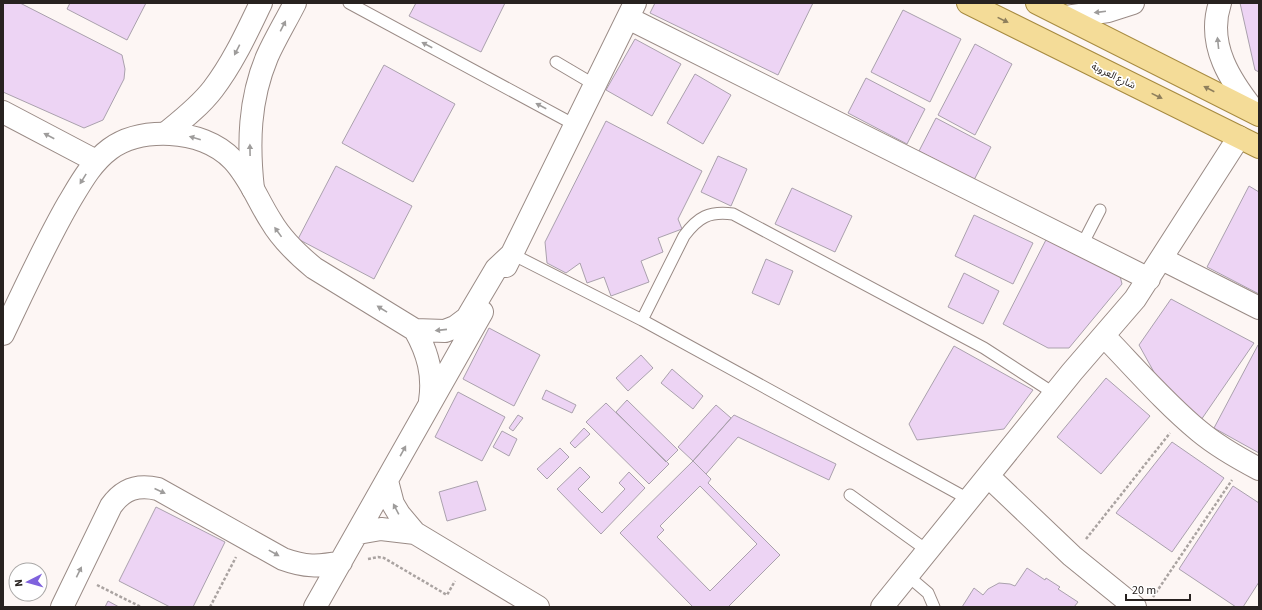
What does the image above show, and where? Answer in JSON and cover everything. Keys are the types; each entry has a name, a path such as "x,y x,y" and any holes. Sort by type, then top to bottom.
{"main road":[{"name":"شارع العروبة","path":"968,3 1259,147"},
{"path":"1037,3 1258,114"}],"street":[{"path":"166,134 192,111 212,90 229,67 261,3"},
{"path":"253,189 250,162 250,135 257,88 267,56 295,3"},
{"path":"1066,17 1108,11 1133,3"},
{"path":"1220,3 1216,24 1218,48 1226,71 1258,114"},
{"path":"315,607 479,317 512,254 631,11 1149,279"},
{"path":"3,112 96,161"},
{"path":"3,334 58,222 84,177 96,161 110,149 137,136 184,134 202,140 218,148 232,159 244,173 280,235 301,258 314,268 415,330 445,331 461,323 471,312 496,269 512,254"},
{"path":"882,607 1055,394 1121,318 1149,279 1239,137"},
{"path":"1162,259 1259,308"},
{"path":"415,330 427,353 430,365 432,391 430,404"},
{"path":"1104,336 1183,416 1211,440 1252,465"},
{"path":"989,477 1072,556 1143,604"},
{"path":"387,481 389,492 396,509 406,524 415,533 538,607"},
{"path":"62,607 111,506 123,493 140,487 158,489 283,559 300,565 320,567 341,562"},
{"path":"358,533 380,529 415,533"}],"lane":[{"path":"349,3 575,125"},
{"path":"556,62 595,85"},
{"path":"1082,245 1100,210"},
{"path":"642,320 684,236 692,224 704,216 718,212 733,214 984,348 1055,394"},
{"path":"512,254 642,320 970,500"},
{"path":"850,495 928,551"},
{"path":"908,576 928,593 934,607"}],"path":[{"path":"1072,556 1183,416"},
{"path":"1143,604 1252,465"},
{"path":"210,607 246,538"},
{"path":"364,563 373,558 384,558 447,595 465,564"},
{"path":"77,574 142,607"}],"building":[{"path":"3,3 20,3 122,55 125,69 124,79 103,120 84,128 3,92"},
{"path":"70,3 146,3 127,40 67,9"},
{"path":"416,3 505,3 481,52 409,16"},
{"path":"655,3 813,3 778,75 650,13"},
{"path":"1240,3 1259,3 1259,72 1255,70"},
{"path":"903,10 961,39 930,102 871,72"},
{"path":"635,39 681,64 652,116 606,90"},
{"path":"975,44 1012,64 975,135 938,115"},
{"path":"384,65 455,104 413,182 342,143"},
{"path":"695,74 731,95 703,144 667,123"},
{"path":"866,78 925,109 907,144 848,113"},
{"path":"936,118 991,147 974,180 919,151"},
{"path":"606,121 702,171 678,219 682,229 658,238 663,252 641,261 649,282 611,296 604,277 587,283 580,263 566,273 547,263 545,242"},
{"path":"718,156 747,169 731,206 701,192"},
{"path":"336,166 412,206 374,279 298,239"},
{"path":"1249,186 1259,192 1259,294 1207,267"},
{"path":"792,188 852,216 835,252 775,224"},
{"path":"974,215 1033,243 1013,284 955,256"},
{"path":"1050,232 1118,268 1122,284 1069,348 1048,348 1003,324"},
{"path":"766,259 793,271 779,305 752,293"},
{"path":"964,273 999,291 983,324 948,307"},
{"path":"1171,299 1254,343 1201,420 1155,374 1139,345"},
{"path":"489,328 540,355 514,406 463,379"},
{"path":"1259,345 1259,453 1214,428"},
{"path":"954,346 1033,390 1004,429 917,440 909,424"},
{"path":"641,355 653,368 628,391 616,378"},
{"path":"672,369 703,396 693,409 661,383"},
{"path":"1106,378 1150,416 1101,474 1057,437"},
{"path":"546,390 576,405 572,413 542,399"},
{"path":"458,392 505,417 482,461 435,437"},
{"path":"627,400 678,450 666,462 616,412"},
{"path":"606,403 669,464 649,484 586,422"},
{"path":"716,405 731,418 693,461 678,447"},
{"path":"518,415 523,418 513,431 509,428"},
{"path":"734,415 836,464 829,480 738,437 706,474 693,461"},
{"path":"584,428 590,434 575,448 570,443"},
{"path":"502,431 517,439 509,456 493,447"},
{"path":"1172,442 1224,478 1172,552 1116,513"},
{"path":"560,448 569,457 547,479 537,469"},
{"path":"693,461 711,479 708,483 780,555 728,607 693,607 620,533","holes":["700,486 757,544 710,591 657,537 664,530 660,526"]},
{"path":"580,467 590,477 578,489 602,513 625,489 619,483 629,472 645,488 601,534 557,489"},
{"path":"477,481 486,510 447,521 439,492"},
{"path":"1233,486 1259,503 1259,582 1243,607 1236,607 1179,569"},
{"path":"156,507 225,542 193,607 170,607 119,581"},
{"path":"1027,568 1045,580 1046,578 1060,587 1058,589 1078,602 1074,607 962,607 974,588 983,595 988,589 999,583 1015,586"},
{"path":"108,601 119,607 105,607"}]}
